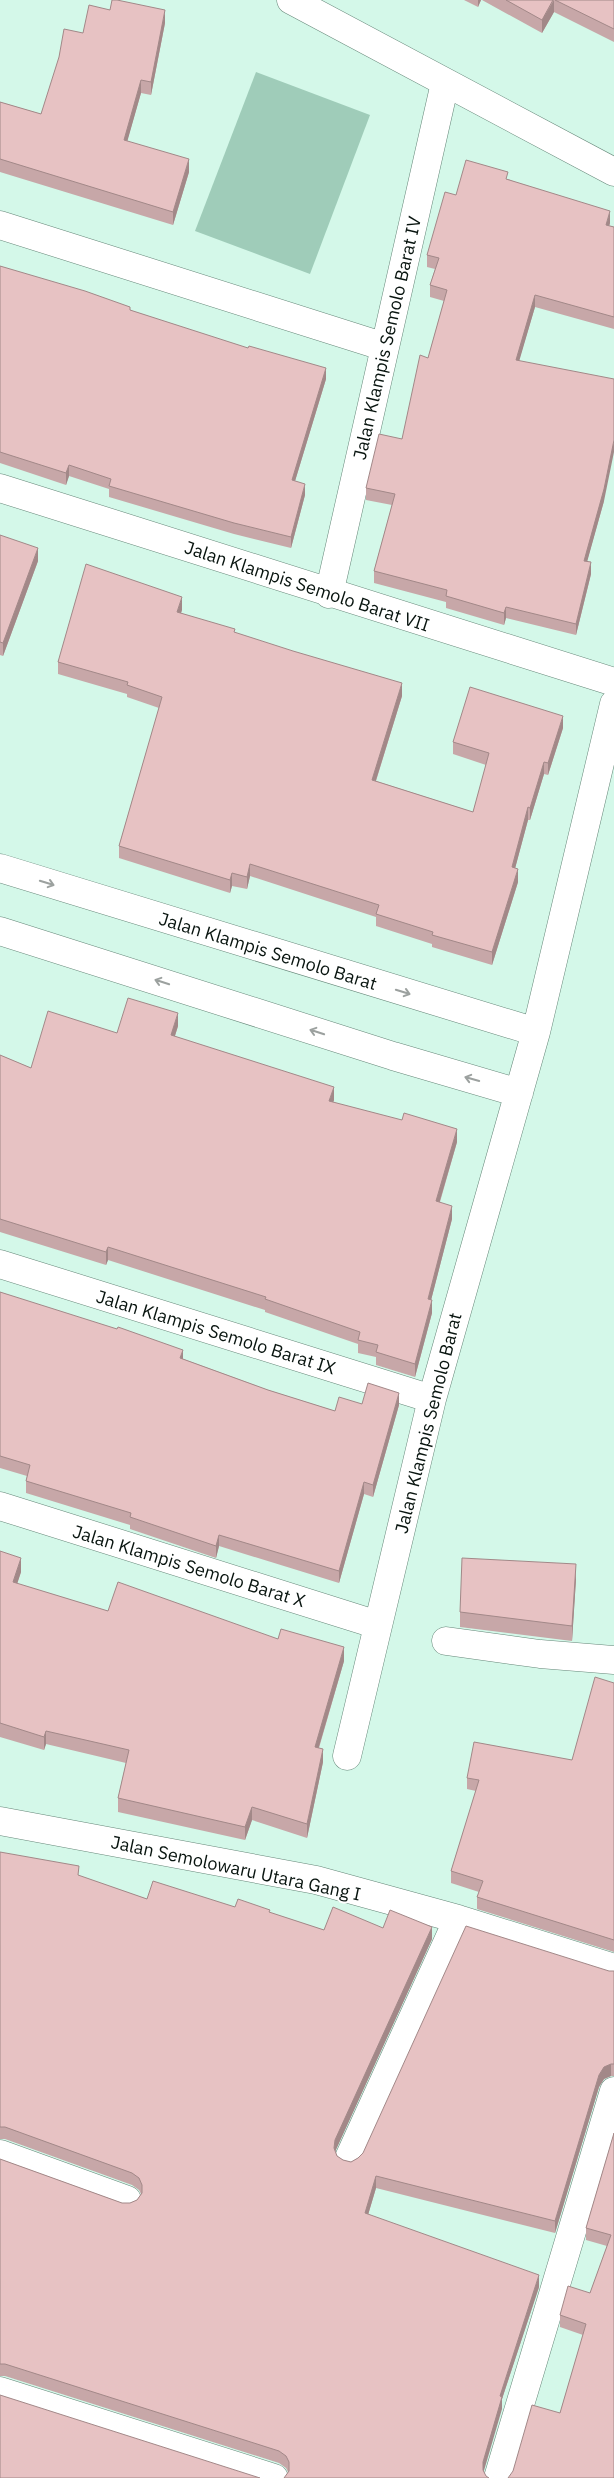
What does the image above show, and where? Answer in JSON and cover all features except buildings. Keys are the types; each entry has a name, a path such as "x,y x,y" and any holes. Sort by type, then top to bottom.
{"street":[{"path":"291,0 614,172"},
{"name":"Jalan Klampis Semolo Barat IV","path":"330,594 445,83"},
{"path":"0,225 385,347"},
{"name":"Jalan Klampis Semolo Barat VII","path":"0,488 330,594 614,682"},
{"name":"Jalan Klampis Semolo Barat","path":"347,1756 432,1399 536,1032 614,704"},
{"name":"Jalan Klampis Semolo Barat","path":"0,868 536,1032"},
{"path":"0,930 393,1056 519,1093"},
{"name":"Jalan Klampis Semolo Barat IX","path":"0,1264 432,1399"},
{"name":"Jalan Klampis Semolo Barat X","path":"0,1506 378,1625"},
{"path":"446,1641 540,1654 614,1660"},
{"name":"Jalan Semolowaru Utara Gang I","path":"0,1821 316,1880 458,1919 614,1968"},
{"path":"350,2158 458,1919"},
{"path":"498,2478 614,2091"},
{"path":"0,2154 127,2200"},
{"path":"0,2391 274,2478"}],"green space":[{"path":"256,72 370,115 310,274 195,231"}]}
